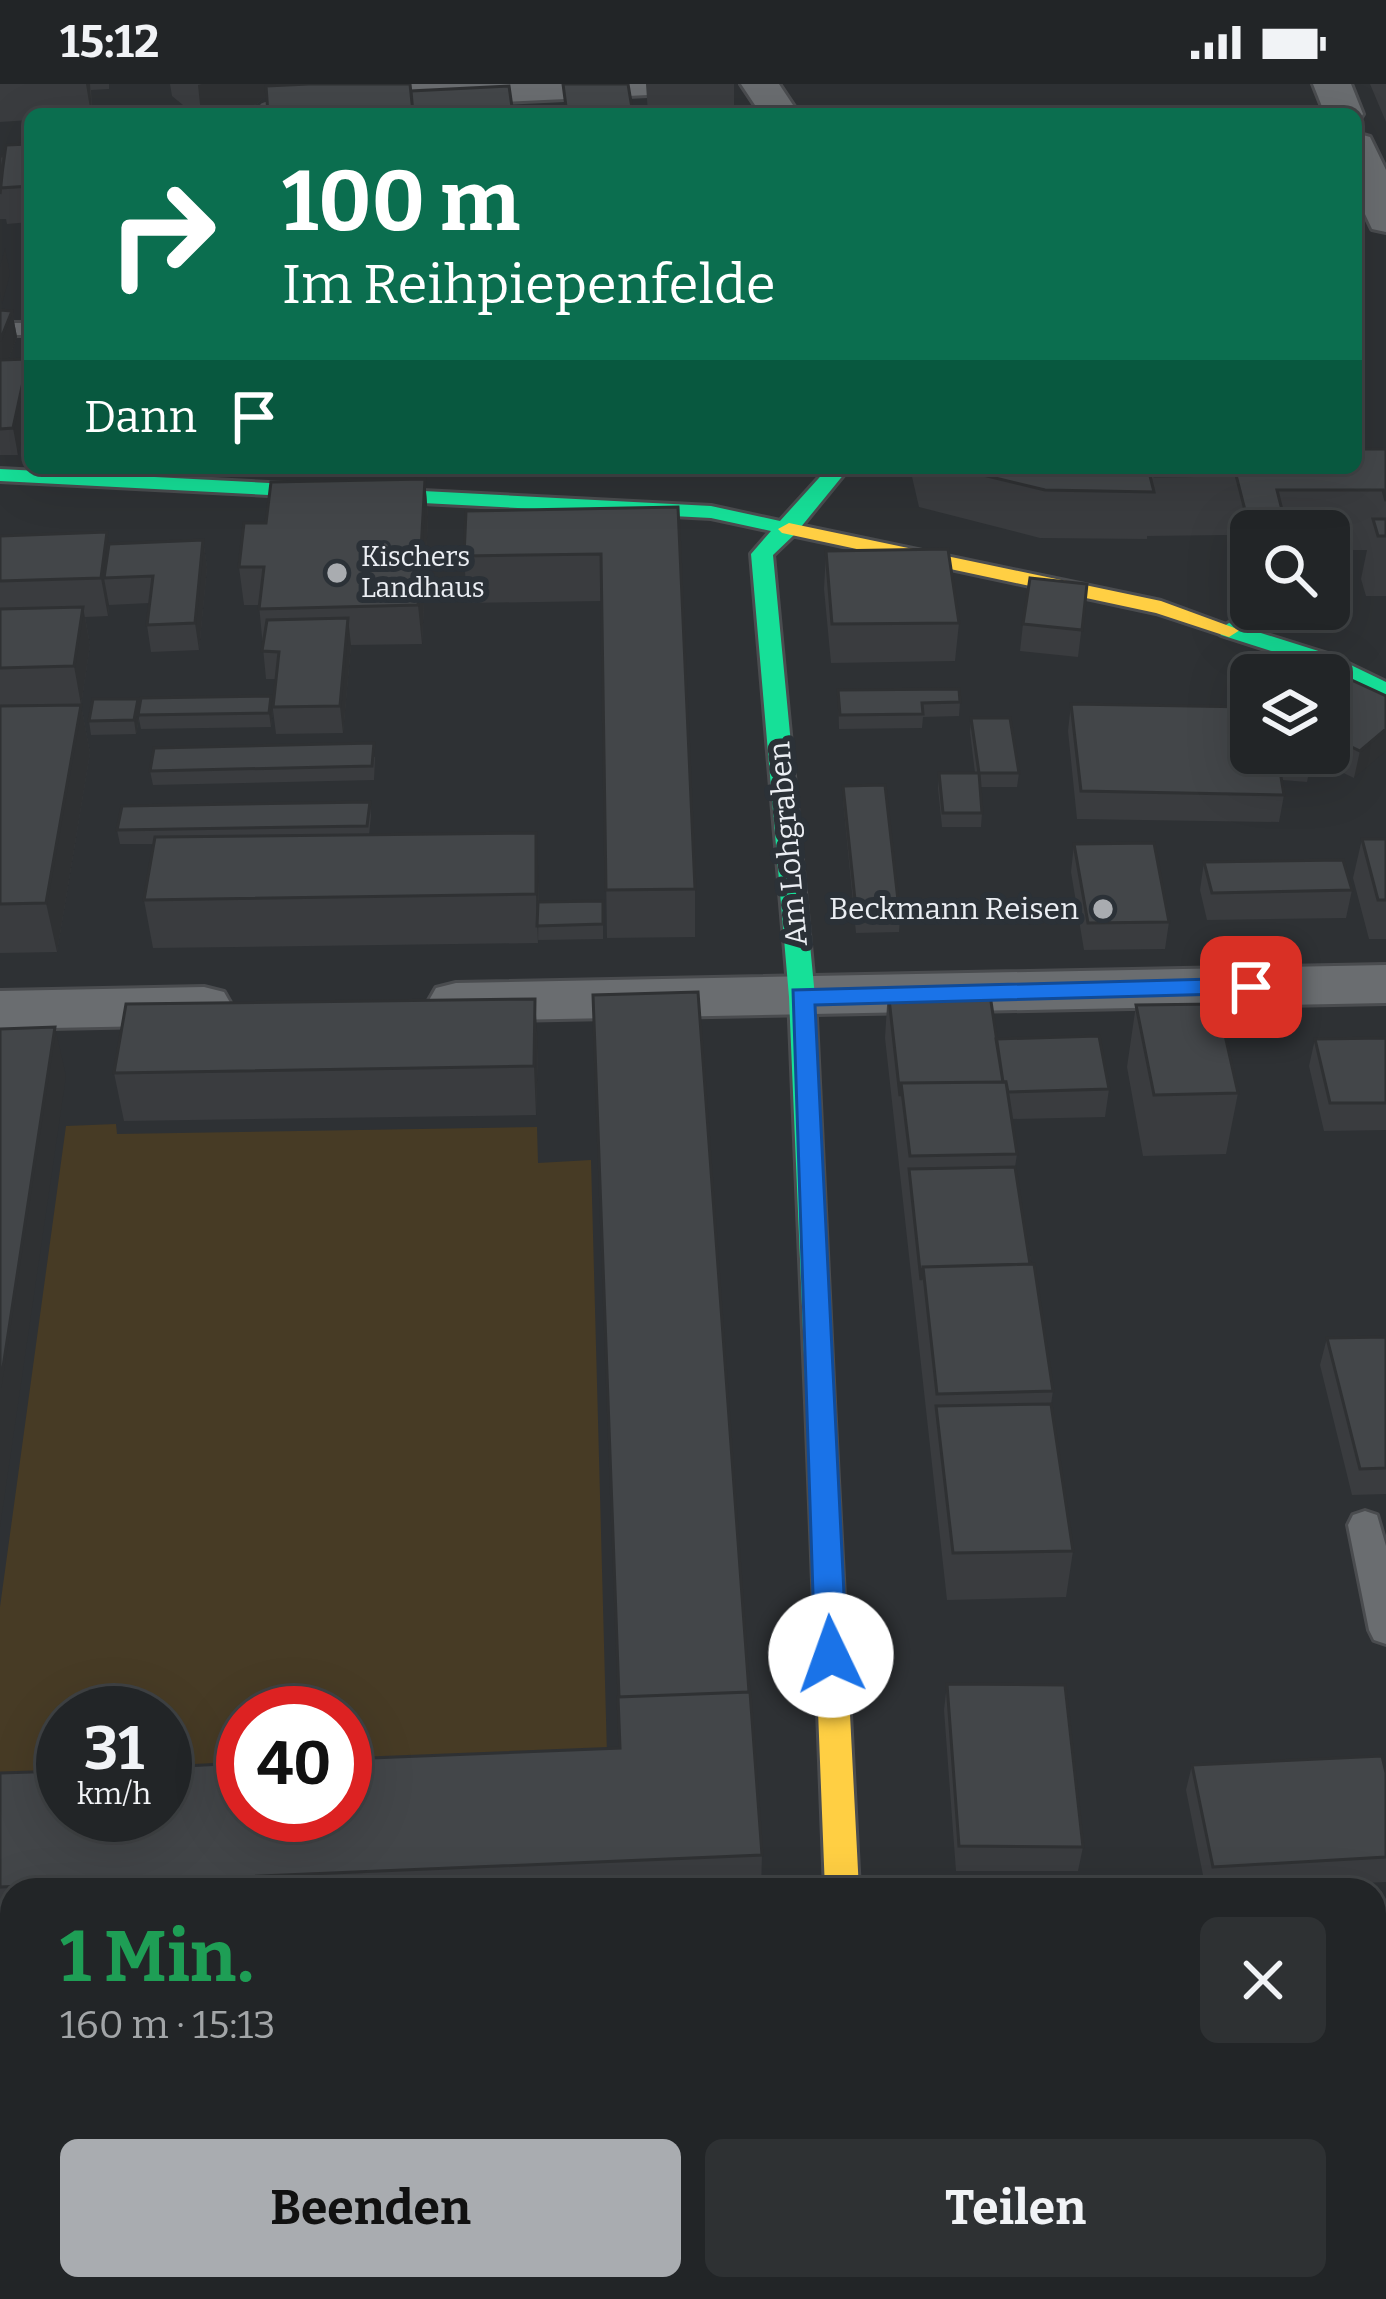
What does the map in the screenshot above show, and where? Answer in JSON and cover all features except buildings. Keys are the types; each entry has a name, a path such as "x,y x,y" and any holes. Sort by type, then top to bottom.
{"street":[{"path":"290,108 331,90 648,84"},
{"path":"1362,160 1386,220"},
{"path":"2,479 48,474"},
{"path":"74,474 711,512 1161,608 1320,659 1386,691"},
{"path":"785,527 834,474"},
{"name":"Am Lohgraben","path":"785,527 762,554 802,997 841,1878"},
{"path":"401,1003 1386,984"},
{"path":"0,1010 260,1006"}],"lane":[{"path":"1365,1525 1386,1630"}],"shaded area":[{"path":"116,1124 117,1134 537,1127 538,1163 591,1160 608,1793 372,1803 372,1686 216,1686 216,1809 192,1811 192,1686 36,1686 36,1817 0,1819 0,1607 66,1126"}],"traffic: fast":[{"path":"820,1402 802,997 762,554 834,474"},
{"path":"0,475 711,512 789,529"},
{"path":"1229,630 1320,659 1386,691"}],"traffic: slow":[{"path":"789,529 1161,608 1229,630"},
{"path":"820,1402 841,1878"}],"place":[{"name":"Kischers Landhaus","path":"337,573"},
{"name":"Beckmann Reisen","path":"1103,909"}],"route":[{"path":"831,1655 802,997 1251,987"}]}
